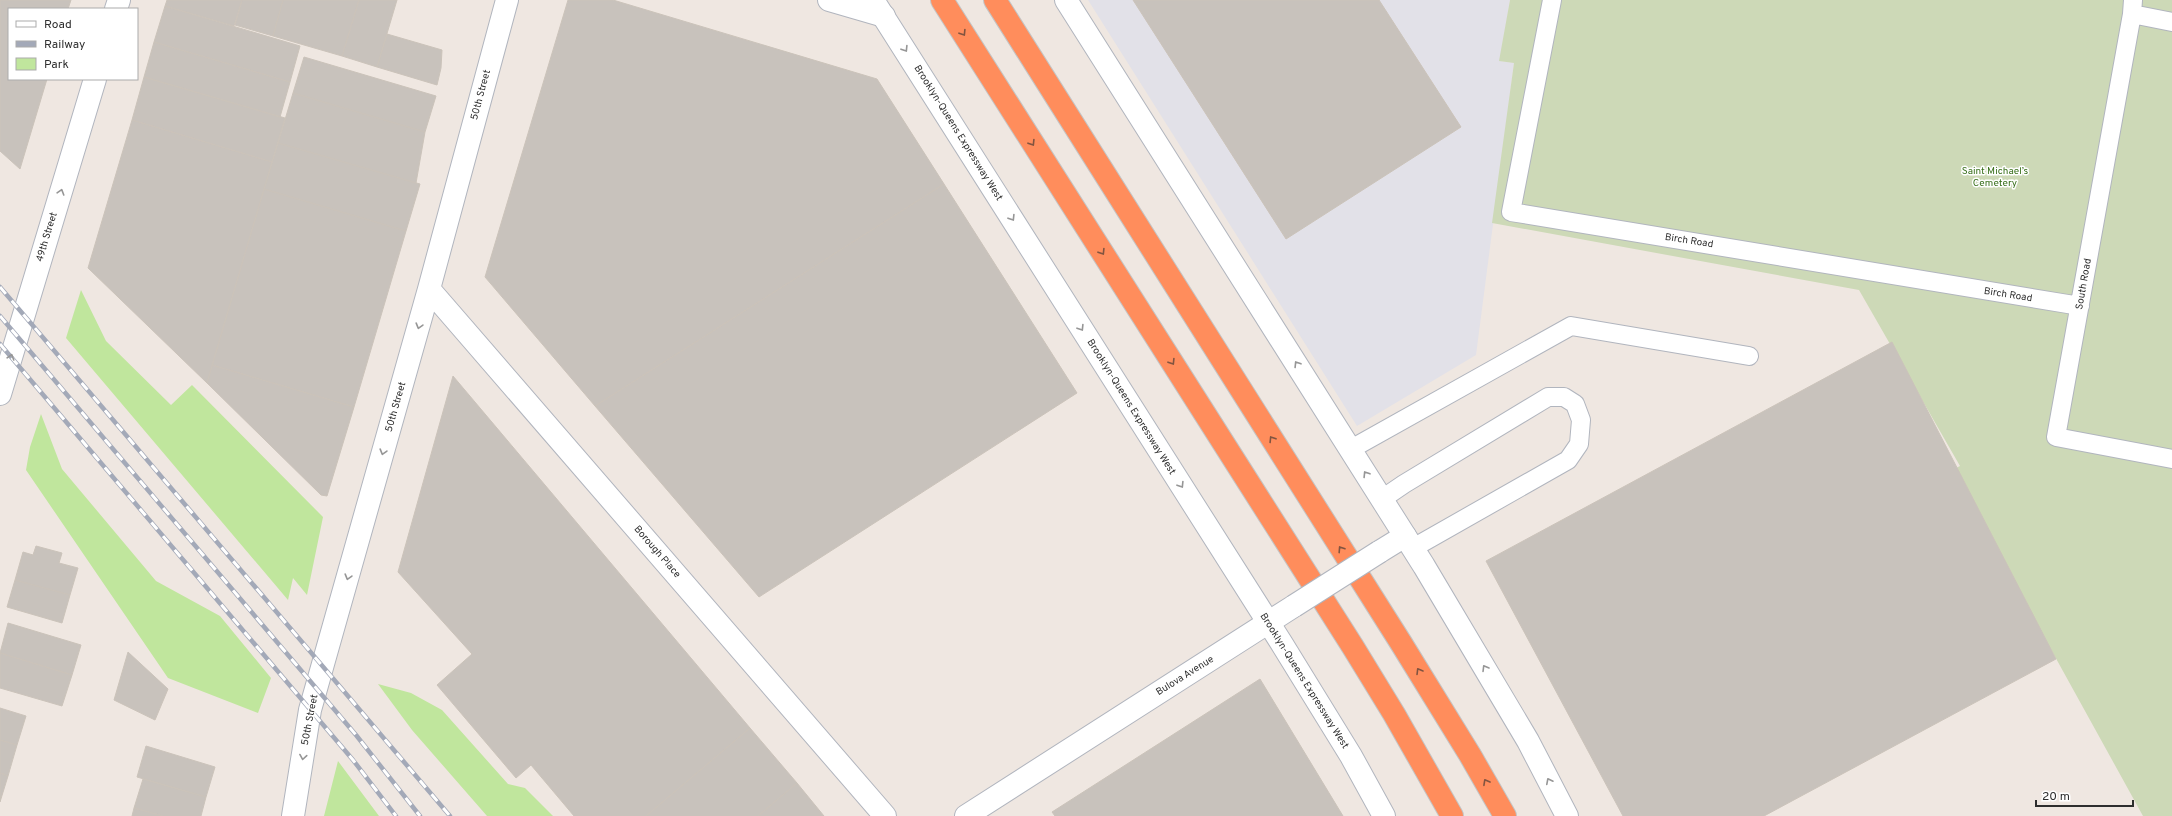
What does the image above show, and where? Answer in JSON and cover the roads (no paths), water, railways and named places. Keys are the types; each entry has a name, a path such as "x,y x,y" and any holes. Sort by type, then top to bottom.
{"highway":[{"path":"942,0 1353,647 1452,816"},
{"path":"995,0 1402,642 1470,755 1504,816"}],"street":[{"name":"50th Street","path":"293,816 310,710 430,289 507,0"},
{"path":"829,0 878,8"},
{"path":"1066,0 1409,542 1528,741 1567,816"},
{"name":"Brooklyn-Queens Expressway West","path":"878,8 1268,623 1351,756 1384,816"},
{"name":"49th Street","path":"0,394 95,80"},
{"name":"Borough Place","path":"430,289 885,816"},
{"name":"Bulova Avenue","path":"966,816 1379,552 1409,542"}],"lane":[{"name":"Birch Road","path":"1552,0 1511,212 2080,306"},
{"path":"2133,7 2172,22"},
{"name":"South Road","path":"2133,7 2056,437 2172,459"},
{"path":"1351,449 1571,326 1749,356"},
{"path":"1382,499 1404,484 1548,397 1564,397 1575,404 1581,420 1579,444 1568,460 1409,542"}],"railway":[{"path":"0,287 450,816"},
{"path":"0,316 356,735 420,816"},
{"path":"0,344 353,760 396,816"}],"park label":[{"name":"Saint Michael’s Cemetery","path":"1995,176"}]}
